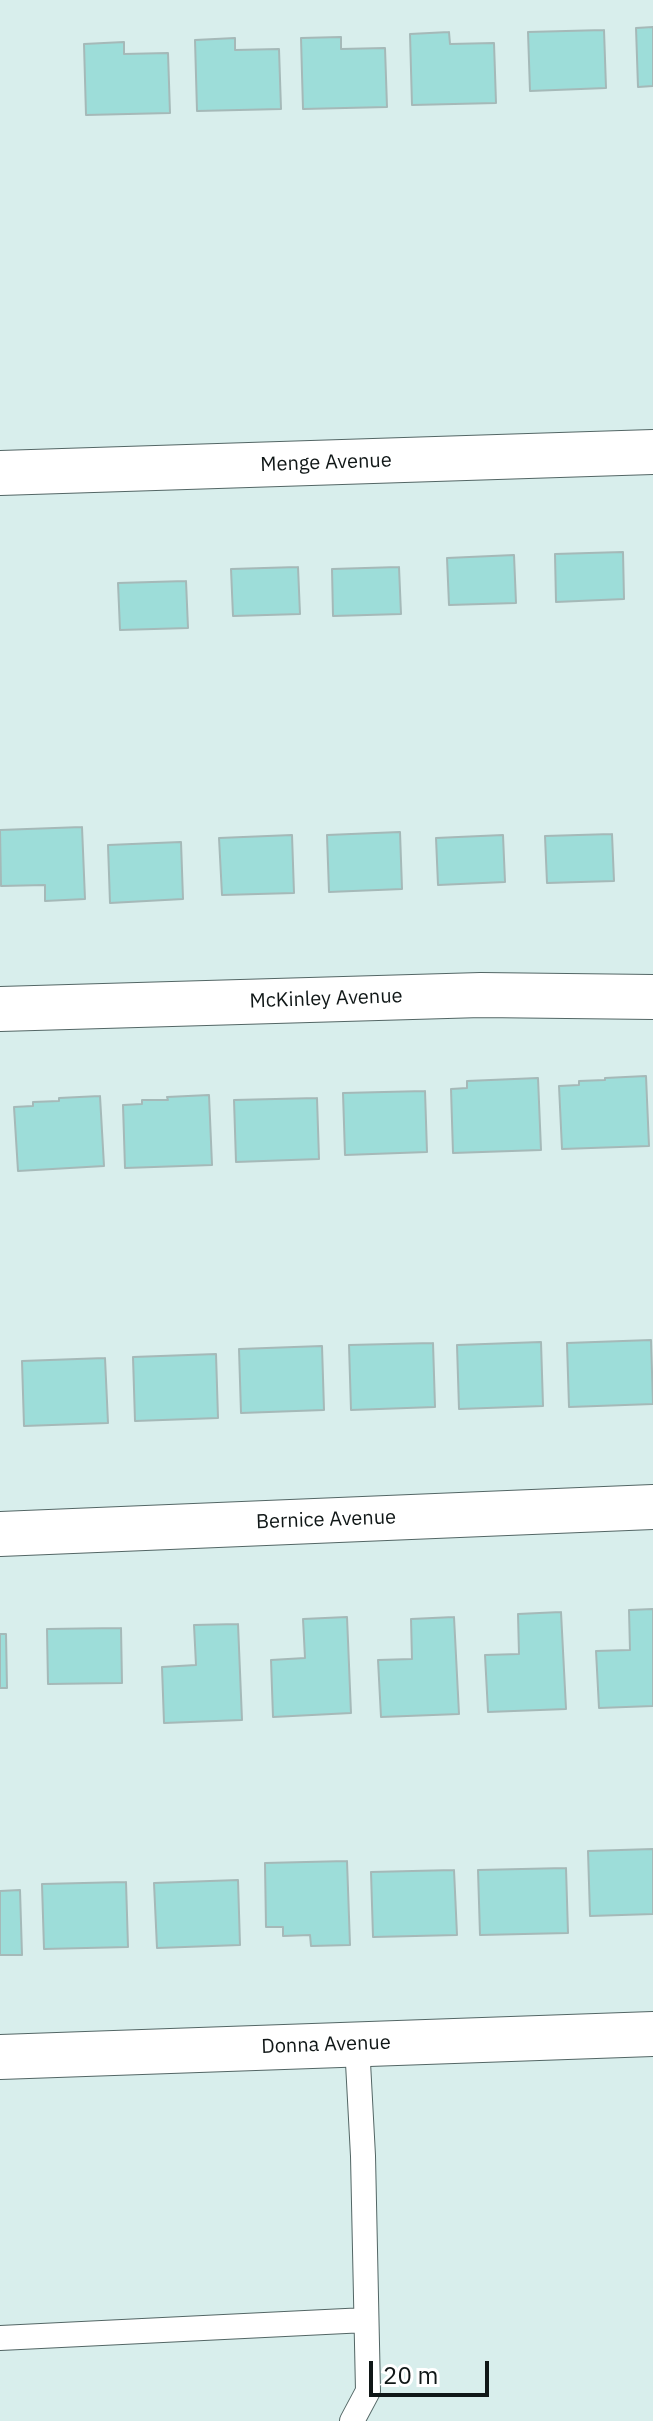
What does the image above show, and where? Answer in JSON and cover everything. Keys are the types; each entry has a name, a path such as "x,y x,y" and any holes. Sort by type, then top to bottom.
{"street":[{"name":"Menge Avenue","path":"0,473 653,452"},
{"name":"McKinley Avenue","path":"0,1009 481,995 653,997"},
{"name":"Bernice Avenue","path":"0,1534 653,1507"},
{"name":"Donna Avenue","path":"0,2057 653,2034"}],"lane":[{"path":"352,2421 368,2391 363,2156 357,2044"},
{"path":"0,2338 366,2320"}],"building":[{"path":"653,27 653,86 638,87 636,28"},
{"path":"604,30 606,88 530,91 528,32"},
{"path":"449,32 450,44 494,43 496,103 412,105 410,34"},
{"path":"341,37 341,49 385,48 387,107 303,109 301,38"},
{"path":"235,38 235,50 279,49 281,109 197,111 195,40"},
{"path":"124,42 124,54 168,53 170,113 86,115 84,44"},
{"path":"623,552 624,599 556,602 555,554"},
{"path":"514,555 516,603 449,605 447,558"},
{"path":"298,567 300,614 233,616 231,569"},
{"path":"399,567 401,614 333,616 332,569"},
{"path":"186,581 188,628 120,630 118,583"},
{"path":"82,827 85,899 45,901 45,885 1,886 0,830"},
{"path":"400,832 402,889 329,892 327,835"},
{"path":"612,834 614,881 547,883 545,836"},
{"path":"292,835 294,893 222,895 219,838"},
{"path":"503,835 505,882 438,885 436,838"},
{"path":"181,842 183,899 110,903 108,845"},
{"path":"646,1076 649,1146 562,1149 559,1086 579,1085 579,1081 605,1078"},
{"path":"538,1078 541,1150 453,1153 451,1089 467,1088 467,1081"},
{"path":"425,1091 427,1152 345,1155 343,1093"},
{"path":"209,1095 212,1165 125,1168 123,1105 142,1104 142,1100 168,1100 167,1097"},
{"path":"100,1096 104,1166 18,1171 14,1107 33,1106 33,1102 59,1101 59,1098"},
{"path":"317,1098 319,1159 236,1162 234,1100"},
{"path":"651,1340 653,1404 569,1407 567,1343"},
{"path":"541,1342 543,1406 459,1409 457,1345"},
{"path":"433,1343 435,1407 351,1410 349,1345"},
{"path":"322,1346 324,1410 241,1413 239,1349"},
{"path":"216,1354 218,1418 135,1421 133,1357"},
{"path":"105,1358 108,1423 24,1426 22,1361"},
{"path":"653,1609 653,1706 599,1708 596,1651 630,1650 629,1610"},
{"path":"561,1612 566,1709 488,1712 485,1655 519,1654 518,1614"},
{"path":"347,1617 351,1713 273,1717 271,1660 305,1658 303,1619"},
{"path":"454,1617 459,1714 381,1717 378,1660 412,1659 411,1619"},
{"path":"238,1624 242,1720 164,1723 162,1667 196,1665 194,1625"},
{"path":"121,1628 122,1683 48,1684 47,1629"},
{"path":"0,1634 6,1634 7,1688 0,1688"},
{"path":"653,1849 653,1914 590,1916 588,1851"},
{"path":"347,1861 350,1945 311,1946 310,1935 283,1936 283,1927 266,1927 265,1863"},
{"path":"566,1868 568,1933 480,1935 478,1870"},
{"path":"454,1870 457,1935 373,1937 371,1872"},
{"path":"238,1880 240,1945 157,1948 154,1883"},
{"path":"126,1882 128,1947 44,1949 42,1884"},
{"path":"20,1890 22,1955 0,1955 0,1891"}]}
